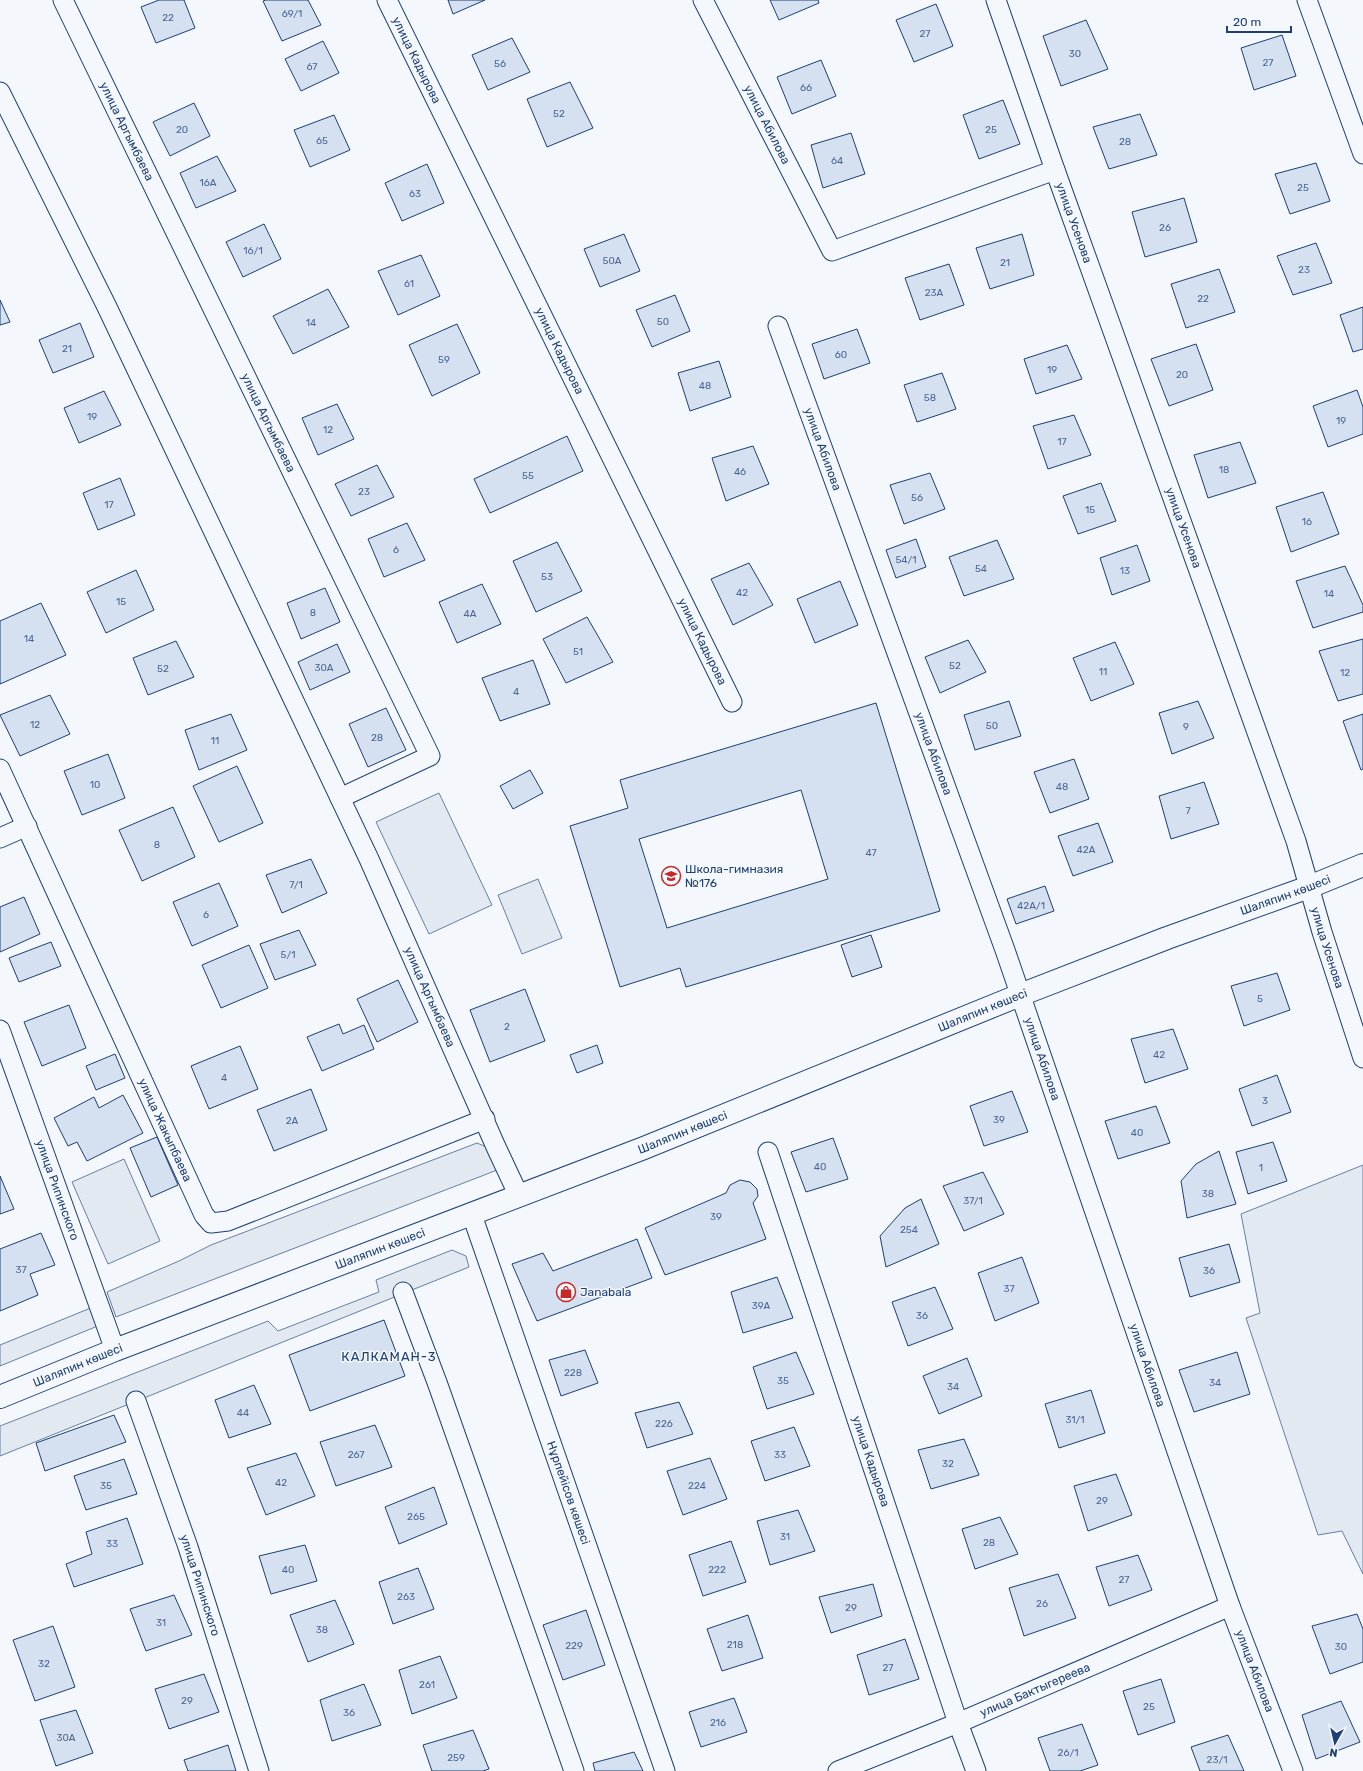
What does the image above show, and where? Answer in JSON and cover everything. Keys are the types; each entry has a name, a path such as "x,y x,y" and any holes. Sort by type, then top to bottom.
{"main road":[{"name":"Шаляпин көшесі","path":"0,1397 115,1350 644,1148 1020,995 1168,938 1309,887 1363,865"}],"street":[{"name":"улица Аргымбаева","path":"63,0 430,756 340,798"},
{"name":"улица Кадырова","path":"387,0 732,702"},
{"name":"улица Абилова","path":"703,0 832,251 1055,170"},
{"name":"улица Усенова","path":"996,0 1055,170 1296,841 1322,932 1363,1058"},
{"path":"1306,0 1363,154"},
{"name":"улица Аргымбаева","path":"0,92 108,307 369,859 519,1196"},
{"name":"улица Абилова","path":"778,326 1040,1047 1230,1606 1293,1771"},
{"name":"улица Жакыпбаева","path":"0,769 204,1215 211,1223 228,1221 484,1120"},
{"path":"0,838 27,826"},
{"name":"улица Рипинского","path":"0,1030 115,1350"},
{"name":"улица Кадырова","path":"768,1152 958,1723 976,1771"},
{"name":"Нұрпейісов көшесі","path":"472,1214 666,1771"},
{"path":"403,1292 438,1385 574,1771"},
{"name":"улица Рипинского","path":"136,1401 188,1547 259,1771"},
{"name":"улица Бактыгереева","path":"838,1771 958,1723 1230,1606"}],"shaded area":[{"path":"439,793 492,905 429,934 376,822"},
{"path":"538,879 562,938 522,954 498,895"},
{"path":"477,1143 498,1152 505,1167 116,1317 107,1292 179,1261 211,1245"},
{"path":"124,1159 160,1241 108,1264 72,1182"},
{"path":"1363,1165 1363,1574 1342,1531 1318,1535 1246,1318 1260,1313 1241,1214"},
{"path":"452,1250 466,1256 469,1267 0,1456 0,1426 268,1321 278,1331 379,1292 376,1280"},
{"path":"98,1305 105,1323 0,1366 0,1345"}],"building":[{"path":"159,0 184,0 195,28 156,43 141,7"},
{"path":"308,0 321,25 282,41 263,1"},
{"path":"448,0 485,0 453,14"},
{"path":"770,0 818,0 819,3 779,20"},
{"path":"936,4 953,46 914,62 896,20"},
{"path":"1086,20 1108,69 1061,86 1043,36"},
{"path":"1282,35 1296,76 1254,90 1241,48"},
{"path":"512,38 530,72 488,90 472,55"},
{"path":"323,41 339,73 301,91 285,59"},
{"path":"821,60 836,96 792,114 777,77"},
{"path":"570,82 593,128 547,147 527,99"},
{"path":"1003,100 1020,144 979,159 963,115"},
{"path":"194,103 210,136 170,156 153,122"},
{"path":"1140,114 1157,155 1109,169 1093,127"},
{"path":"334,115 350,150 310,167 294,130"},
{"path":"851,133 865,174 823,188 811,145"},
{"path":"217,156 236,191 196,208 180,173"},
{"path":"1316,163 1330,201 1290,214 1275,174"},
{"path":"427,164 444,203 402,221 385,183"},
{"path":"1184,198 1197,242 1145,257 1132,212"},
{"path":"264,224 281,259 243,277 226,242"},
{"path":"624,234 640,271 600,287 584,249"},
{"path":"1022,234 1034,275 990,289 976,248"},
{"path":"1316,243 1332,283 1293,295 1277,256"},
{"path":"421,255 440,296 398,315 378,271"},
{"path":"949,264 964,305 920,320 905,278"},
{"path":"1219,269 1235,312 1186,328 1171,284"},
{"path":"328,289 349,327 293,354 273,316"},
{"path":"675,295 690,331 652,347 636,310"},
{"path":"0,300 10,322 0,325"},
{"path":"1363,307 1363,349 1353,352 1340,315"},
{"path":"80,323 94,357 53,373 39,340"},
{"path":"457,324 480,373 432,396 409,345"},
{"path":"857,329 870,363 824,379 812,344"},
{"path":"1196,344 1213,390 1169,406 1151,359"},
{"path":"1067,345 1082,379 1036,394 1024,359"},
{"path":"719,361 731,397 690,411 678,373"},
{"path":"942,373 956,409 917,422 904,385"},
{"path":"1357,390 1363,407 1363,434 1328,447 1313,406"},
{"path":"104,391 121,425 79,443 64,408"},
{"path":"337,404 354,439 318,455 302,418"},
{"path":"1074,415 1091,455 1048,469 1033,426"},
{"path":"567,436 583,471 490,513 474,479"},
{"path":"1240,442 1256,483 1208,498 1194,455"},
{"path":"753,446 769,484 726,501 712,458"},
{"path":"377,465 394,497 351,516 335,484"},
{"path":"930,473 945,509 904,524 890,485"},
{"path":"120,478 135,515 98,530 83,493"},
{"path":"1101,483 1116,521 1078,534 1063,496"},
{"path":"1323,492 1339,534 1291,552 1276,507"},
{"path":"407,523 425,560 384,577 368,539"},
{"path":"916,539 926,567 896,578 886,550"},
{"path":"997,540 1014,579 964,596 949,557"},
{"path":"557,542 582,591 536,612 513,561"},
{"path":"1137,545 1150,581 1112,595 1100,558"},
{"path":"749,563 773,605 733,625 711,579"},
{"path":"1345,566 1363,605 1363,612 1313,628 1296,581"},
{"path":"136,570 154,610 106,633 87,592"},
{"path":"840,581 858,625 815,643 797,599"},
{"path":"482,584 501,624 457,643 439,602"},
{"path":"325,588 340,622 301,639 287,603"},
{"path":"41,603 66,655 0,684 0,621"},
{"path":"587,617 613,662 566,683 543,639"},
{"path":"1363,639 1363,694 1338,701 1319,651"},
{"path":"968,640 986,672 940,693 925,657"},
{"path":"176,641 194,677 148,695 133,658"},
{"path":"1115,642 1134,684 1091,701 1073,658"},
{"path":"337,644 350,672 310,690 298,662"},
{"path":"533,660 550,704 500,721 482,678"},
{"path":"50,695 70,734 20,756 0,715"},
{"path":"1009,701 1021,736 975,750 964,715"},
{"path":"1198,701 1214,738 1172,754 1159,713"},
{"path":"876,703 940,911 686,987 680,968 620,987 570,826 628,808 620,780","holes":["801,790 828,879 667,928 639,839"]},
{"path":"386,708 406,750 368,767 349,724"},
{"path":"231,714 247,750 199,770 185,730"},
{"path":"1363,714 1363,769 1361,770 1343,721"},
{"path":"108,754 125,798 82,815 64,771"},
{"path":"1074,759 1089,799 1050,813 1034,772"},
{"path":"237,766 263,823 219,842 193,786"},
{"path":"530,770 543,793 513,809 500,786"},
{"path":"1204,782 1219,824 1171,839 1159,796"},
{"path":"173,807 195,857 142,881 119,830"},
{"path":"1098,823 1113,862 1073,876 1058,836"},
{"path":"311,859 327,893 282,913 266,875"},
{"path":"219,883 238,926 192,946 173,902"},
{"path":"1045,886 1054,911 1016,924 1007,899"},
{"path":"24,897 40,934 0,952 0,907"},
{"path":"299,930 316,965 275,980 260,944"},
{"path":"871,935 882,967 852,977 841,945"},
{"path":"51,942 61,966 19,982 9,958"},
{"path":"249,945 268,988 221,1008 202,965"},
{"path":"1277,973 1290,1010 1244,1026 1231,986"},
{"path":"398,980 418,1022 377,1042 357,999"},
{"path":"525,989 545,1041 490,1062 470,1010"},
{"path":"69,1005 86,1048 42,1066 24,1022"},
{"path":"339,1024 343,1034 364,1025 374,1049 322,1071 307,1037"},
{"path":"1173,1029 1188,1069 1145,1083 1131,1039"},
{"path":"597,1045 603,1063 577,1073 570,1055"},
{"path":"240,1046 258,1089 209,1109 191,1066"},
{"path":"115,1054 125,1078 96,1090 86,1066"},
{"path":"1277,1075 1291,1112 1252,1126 1239,1089"},
{"path":"311,1089 327,1130 274,1151 257,1110"},
{"path":"1012,1091 1028,1132 984,1146 970,1106"},
{"path":"123,1095 143,1133 87,1161 77,1142 68,1146 54,1118 94,1097 99,1108"},
{"path":"1156,1106 1170,1143 1118,1159 1105,1121"},
{"path":"157,1137 178,1185 151,1197 130,1148"},
{"path":"833,1138 848,1179 806,1192 791,1152"},
{"path":"1273,1142 1287,1181 1248,1194 1236,1152"},
{"path":"1219,1151 1236,1204 1187,1218 1181,1181 1196,1164"},
{"path":"983,1172 1004,1214 964,1231 943,1186"},
{"path":"0,1176 14,1209 0,1214"},
{"path":"740,1180 750,1182 757,1189 758,1196 753,1203 766,1239 665,1275 645,1228 726,1193 730,1185"},
{"path":"921,1199 939,1244 886,1267 880,1236 905,1208"},
{"path":"41,1233 55,1265 30,1274 38,1295 0,1311 0,1249"},
{"path":"637,1239 652,1278 537,1321 512,1264 543,1253 553,1271"},
{"path":"1229,1244 1240,1282 1190,1297 1179,1258"},
{"path":"1022,1257 1039,1303 995,1321 978,1273"},
{"path":"777,1277 793,1318 743,1333 731,1292"},
{"path":"935,1287 953,1329 908,1346 892,1302"},
{"path":"384,1320 405,1376 310,1411 289,1355"},
{"path":"585,1350 598,1383 561,1396 549,1360"},
{"path":"796,1352 814,1394 767,1409 753,1367"},
{"path":"1237,1352 1250,1394 1194,1412 1179,1370"},
{"path":"967,1358 982,1396 939,1414 923,1376"},
{"path":"254,1385 271,1424 229,1438 215,1400"},
{"path":"1091,1390 1105,1433 1059,1448 1045,1404"},
{"path":"679,1402 693,1434 647,1448 635,1413"},
{"path":"114,1415 126,1442 45,1471 36,1443"},
{"path":"375,1425 392,1467 336,1486 320,1442"},
{"path":"794,1427 810,1466 765,1481 751,1441"},
{"path":"964,1439 979,1475 931,1489 918,1450"},
{"path":"296,1453 315,1496 266,1515 247,1468"},
{"path":"710,1458 727,1499 683,1515 667,1471"},
{"path":"124,1459 137,1494 86,1510 74,1476"},
{"path":"1116,1474 1132,1515 1088,1531 1074,1486"},
{"path":"434,1487 447,1524 399,1544 385,1507"},
{"path":"798,1510 815,1551 770,1565 757,1521"},
{"path":"1000,1517 1018,1554 975,1569 962,1529"},
{"path":"127,1518 143,1564 74,1587 66,1564 92,1554 86,1532"},
{"path":"731,1541 746,1582 703,1596 689,1555"},
{"path":"305,1545 317,1581 271,1594 259,1556"},
{"path":"1138,1555 1152,1590 1109,1606 1096,1567"},
{"path":"418,1568 434,1609 393,1624 379,1582"},
{"path":"1058,1574 1076,1618 1024,1636 1009,1588"},
{"path":"873,1584 882,1616 831,1633 819,1597"},
{"path":"174,1595 192,1635 146,1651 130,1609"},
{"path":"335,1600 354,1644 308,1662 290,1615"},
{"path":"586,1610 605,1665 563,1680 543,1625"},
{"path":"1357,1614 1363,1629 1363,1662 1330,1674 1312,1626"},
{"path":"748,1615 763,1658 722,1671 707,1629"},
{"path":"53,1626 75,1687 35,1701 13,1640"},
{"path":"905,1639 919,1679 869,1695 857,1655"},
{"path":"440,1656 457,1698 412,1714 399,1670"},
{"path":"204,1674 219,1712 169,1729 155,1689"},
{"path":"1161,1679 1175,1722 1138,1735 1123,1691"},
{"path":"364,1684 381,1725 332,1741 320,1700"},
{"path":"734,1698 747,1732 701,1747 689,1712"},
{"path":"1341,1701 1360,1742 1316,1759 1302,1715"},
{"path":"76,1710 93,1753 56,1766 40,1720"},
{"path":"1082,1724 1098,1765 1080,1771 1050,1771 1038,1738"},
{"path":"473,1730 489,1769 483,1771 432,1771 423,1745"},
{"path":"1228,1735 1244,1771 1200,1771 1191,1747"},
{"path":"228,1745 236,1771 188,1771 184,1760"},
{"path":"634,1752 643,1771 595,1771 593,1763"}],"place":[{"name":"Школа-гимназия №176","path":"671,876"},
{"name":"Janabala","path":"566,1292"}],"district":[{"name":"КАЛКАМАН-3","path":"389,1356"}]}
